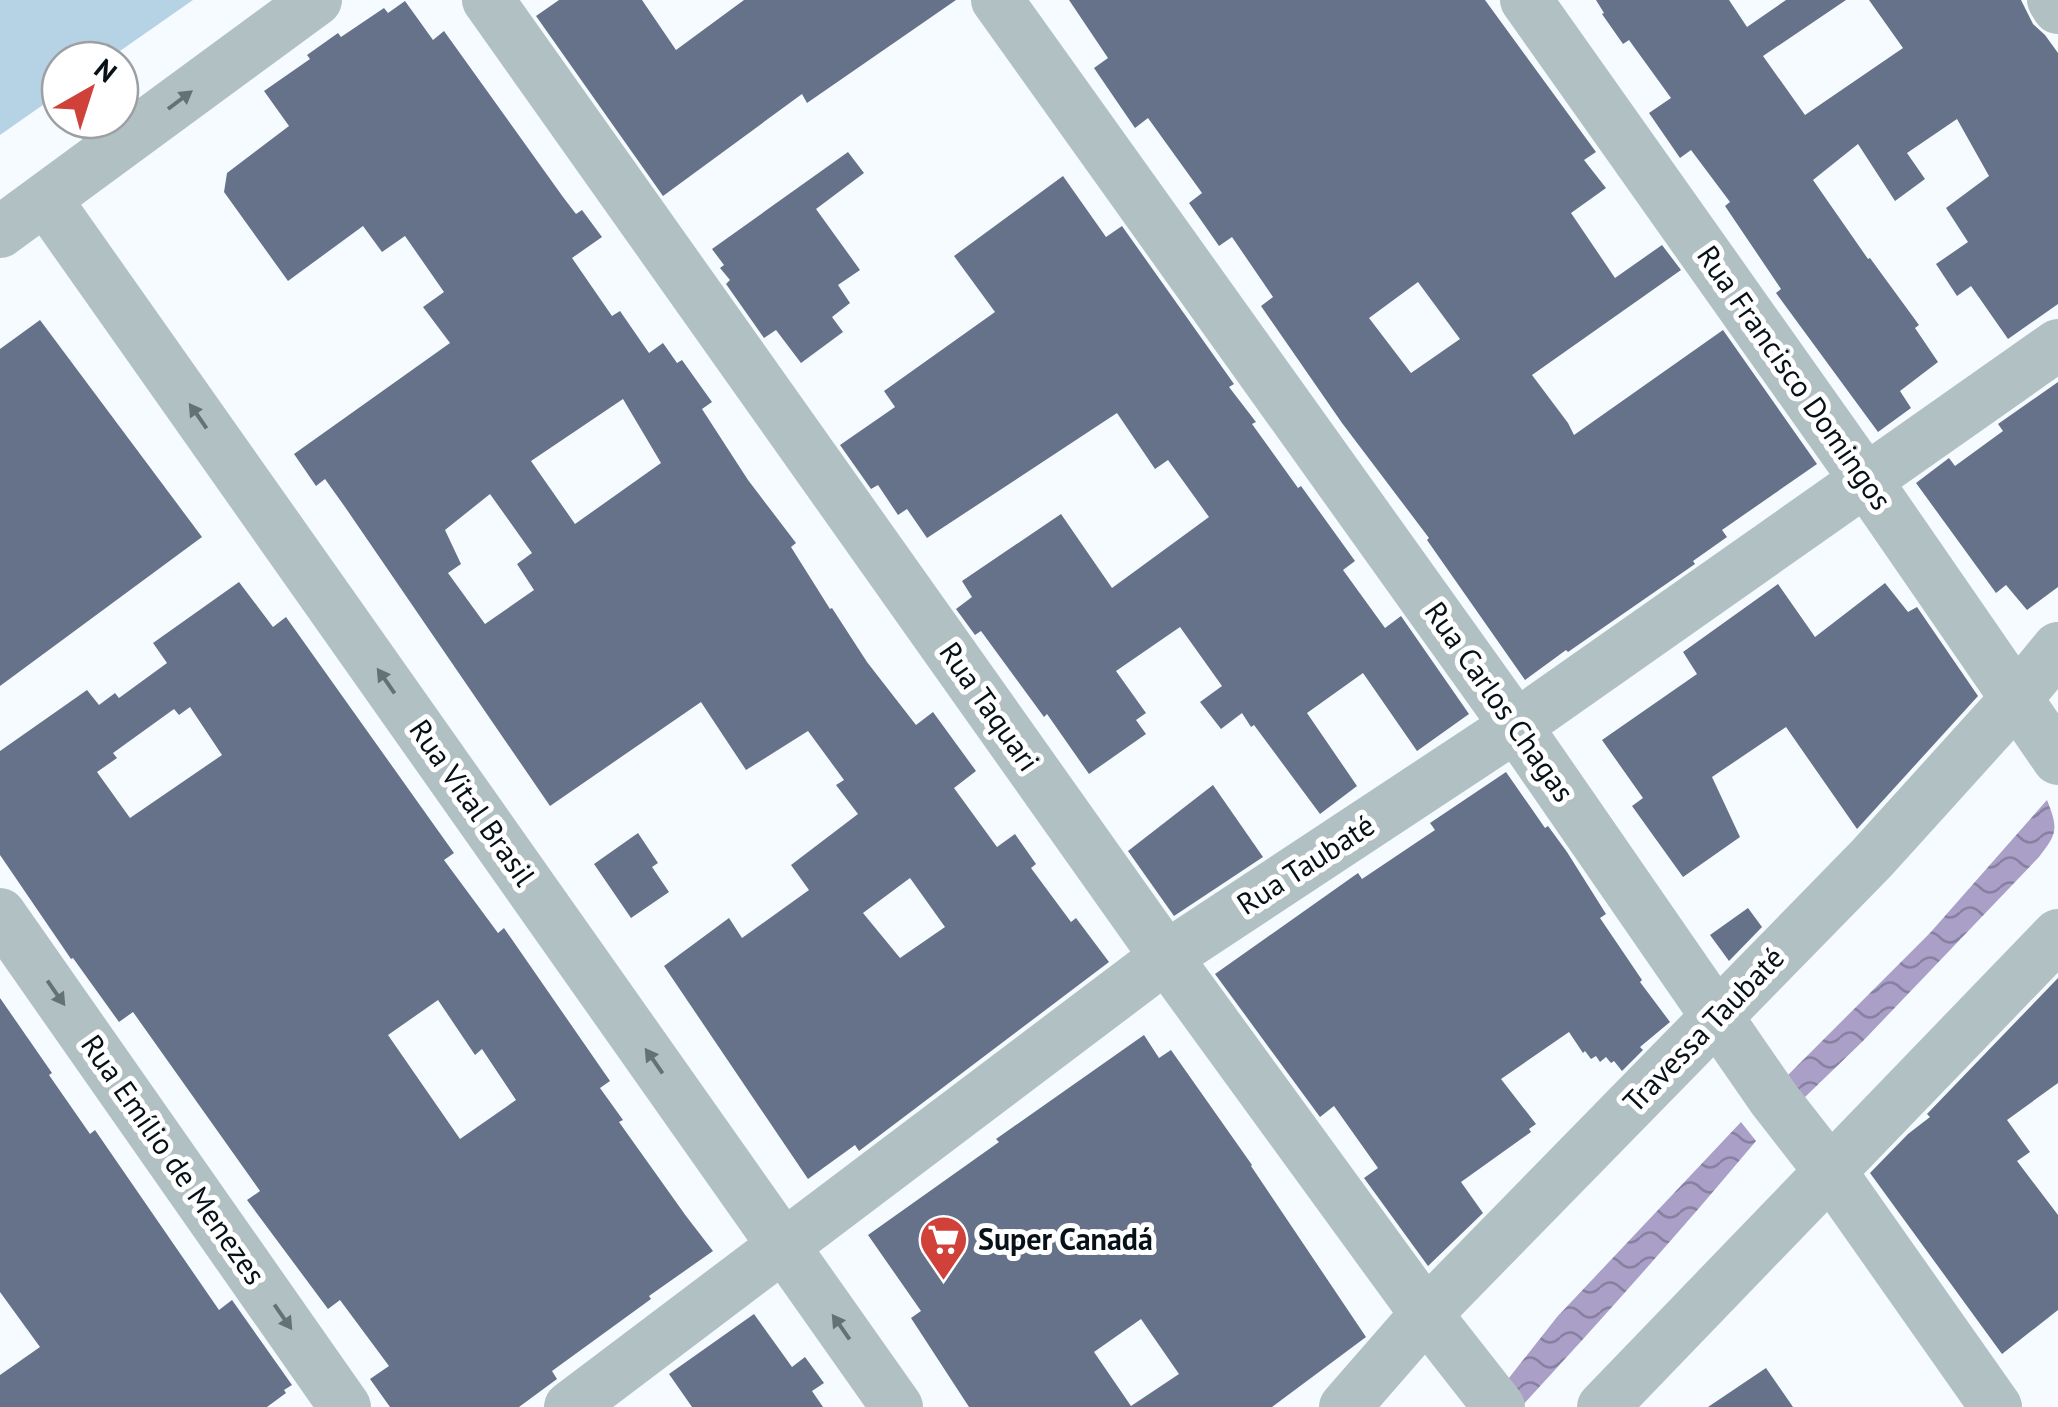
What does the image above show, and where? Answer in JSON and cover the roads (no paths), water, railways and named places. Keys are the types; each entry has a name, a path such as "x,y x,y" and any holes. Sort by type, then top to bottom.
{"street":[{"path":"0,232 316,0"},
{"name":"Rua Taquari","path":"488,0 1166,957 1426,1314 1499,1407"},
{"name":"Rua Carlos Chagas","path":"997,0 1996,1407"},
{"name":"Rua Francisco Domingos","path":"1526,0 1865,478 2058,759"},
{"path":"2052,0 2058,8"},
{"name":"Rua Vital Brasil","path":"46,200 897,1407"},
{"name":"Rua Taubaté","path":"570,1407 1166,957 1516,726 2058,345"},
{"name":"Travessa Taubaté","path":"1345,1407 1426,1314 1872,858 2058,648"},
{"name":"Rua Emílio de Menezes","path":"0,914 346,1407"},
{"path":"1603,1407 2058,934"}],"water":[{"path":"2047,800 2054,830 2039,857 1804,1098 1788,1075 1930,933"},
{"path":"1741,1122 1756,1141 1610,1309 1521,1407 1494,1397 1557,1317"}],"place":[{"name":"Super Canadá","path":"943,1282"}]}
